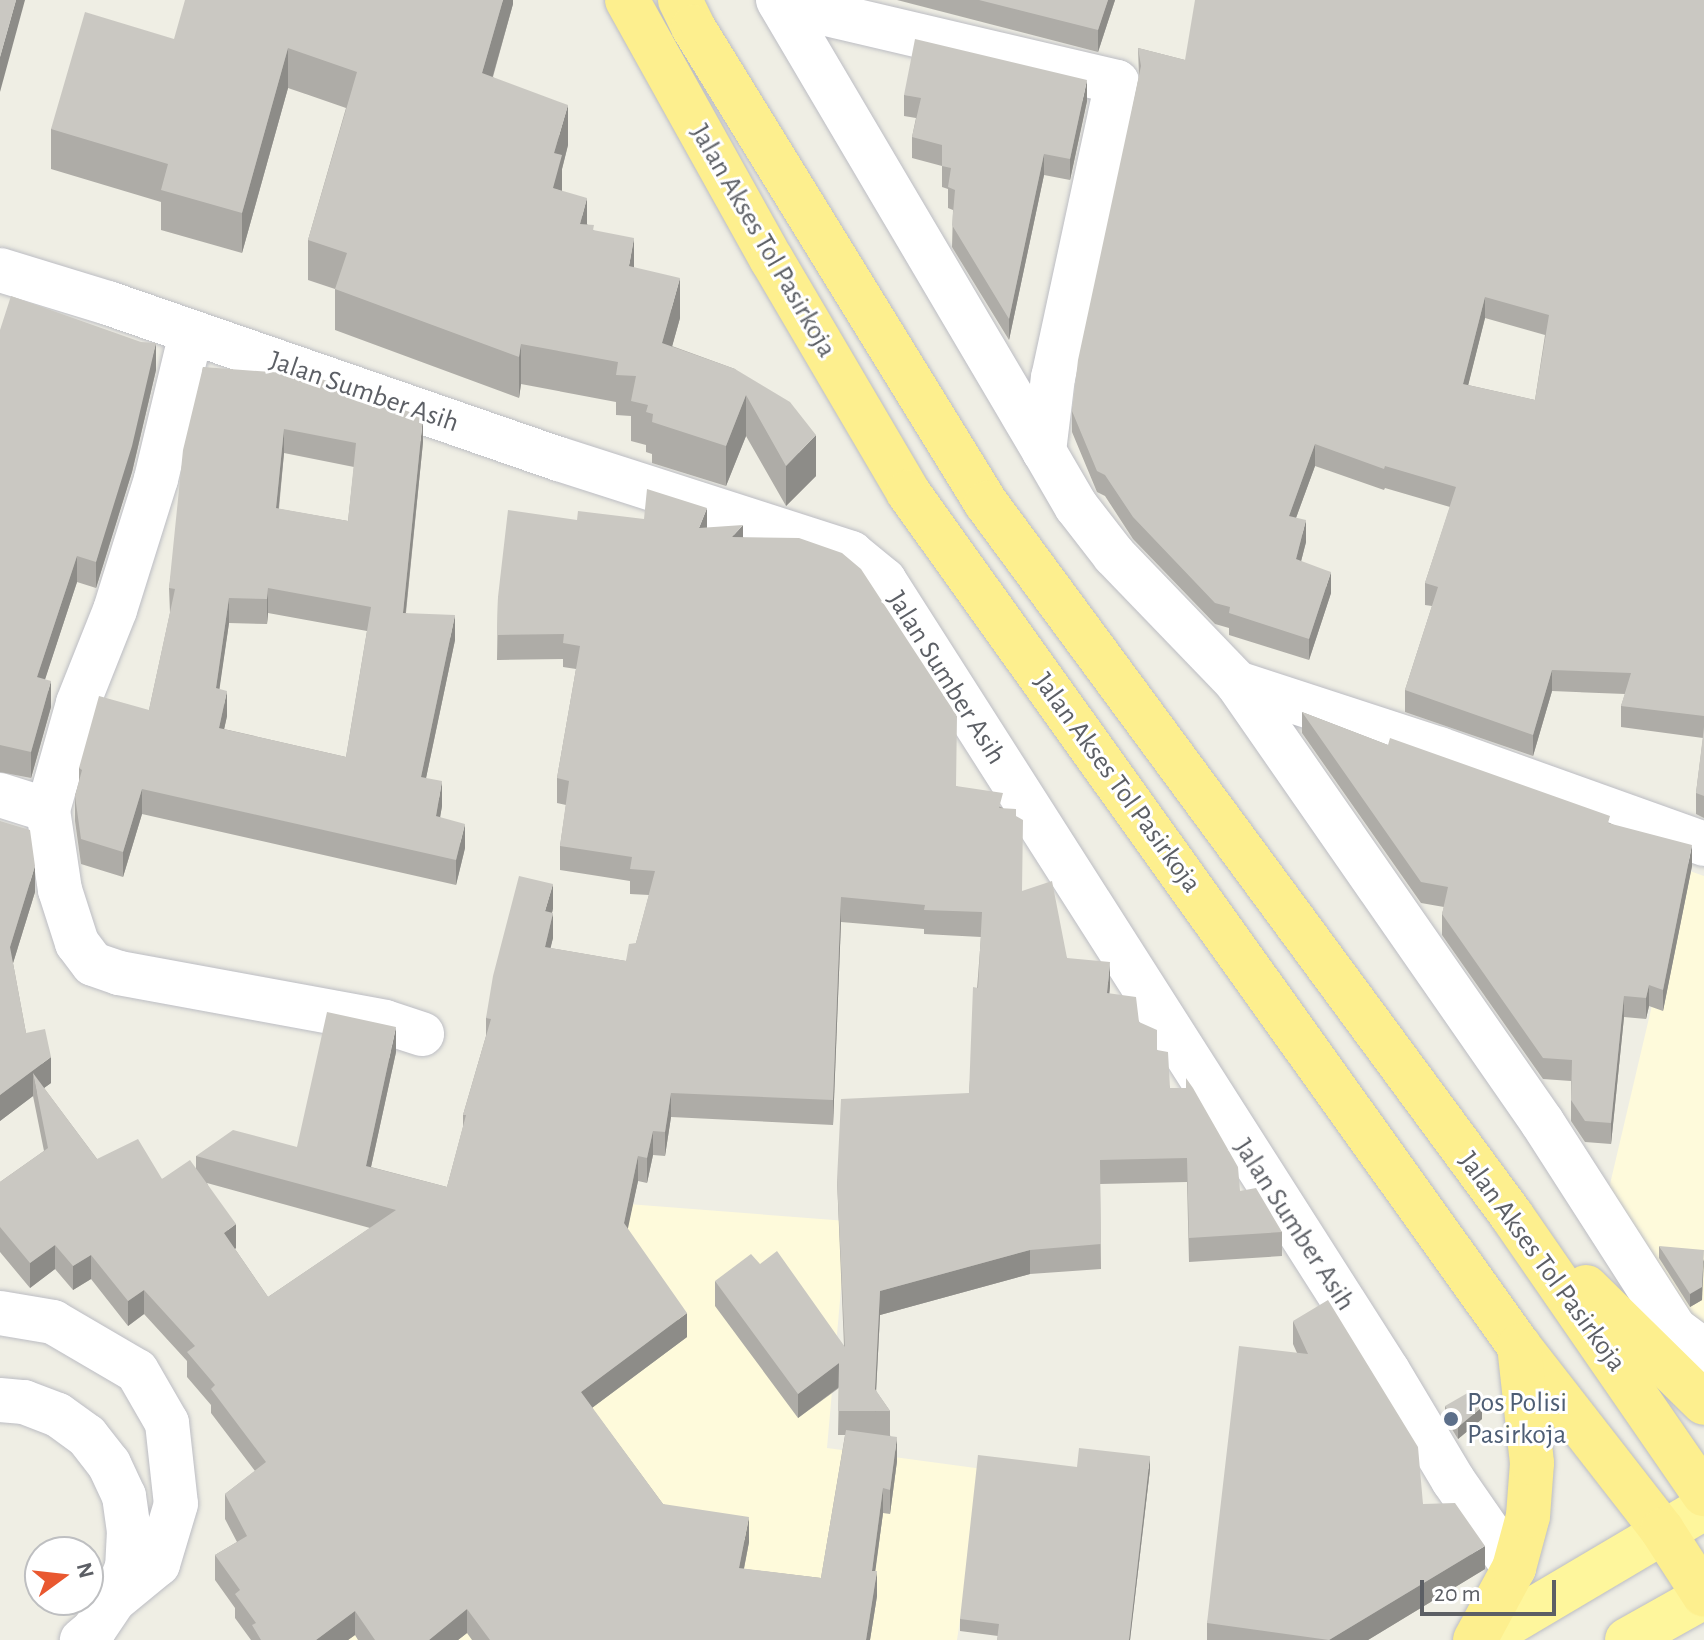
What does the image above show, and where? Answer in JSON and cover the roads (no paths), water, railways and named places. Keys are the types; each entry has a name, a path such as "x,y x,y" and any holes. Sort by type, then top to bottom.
{"highway":[{"name":"Jalan Akses Tol Pasirkoja","path":"627,0 772,260 908,492 1519,1346 1662,1530 1704,1596"},
{"name":"Jalan Akses Tol Pasirkoja","path":"680,0 693,27 986,503 1512,1216 1704,1494"},
{"path":"1512,1216 1704,1403"},
{"path":"1478,1640 1514,1568 1528,1516 1532,1463 1519,1346"},
{"path":"1478,1640 1704,1508"},
{"path":"1627,1640 1704,1596"}],"street":[{"path":"779,2 1117,82 1053,377 1044,451"},
{"path":"779,2 1076,506 1114,555 1237,683 1542,1122 1675,1329 1704,1351"},
{"name":"Jalan Sumber Asih","path":"0,270 559,459 851,553 884,580 1379,1358 1453,1480 1514,1568"},
{"path":"191,333 156,479 115,610 78,703 48,810 60,890 77,943 93,964 119,973 385,1022 422,1034"},
{"path":"1237,683 1439,749 1704,844"},
{"path":"0,795 48,810"},
{"path":"0,1313 53,1322 137,1371 167,1423 176,1504 158,1564 98,1628"},
{"path":"0,1400 24,1402 58,1415 87,1436 109,1464 124,1496 129,1531 127,1567 98,1628"}],"place":[{"name":"Pos Polisi Pasirkoja","path":"1451,1419"}]}
